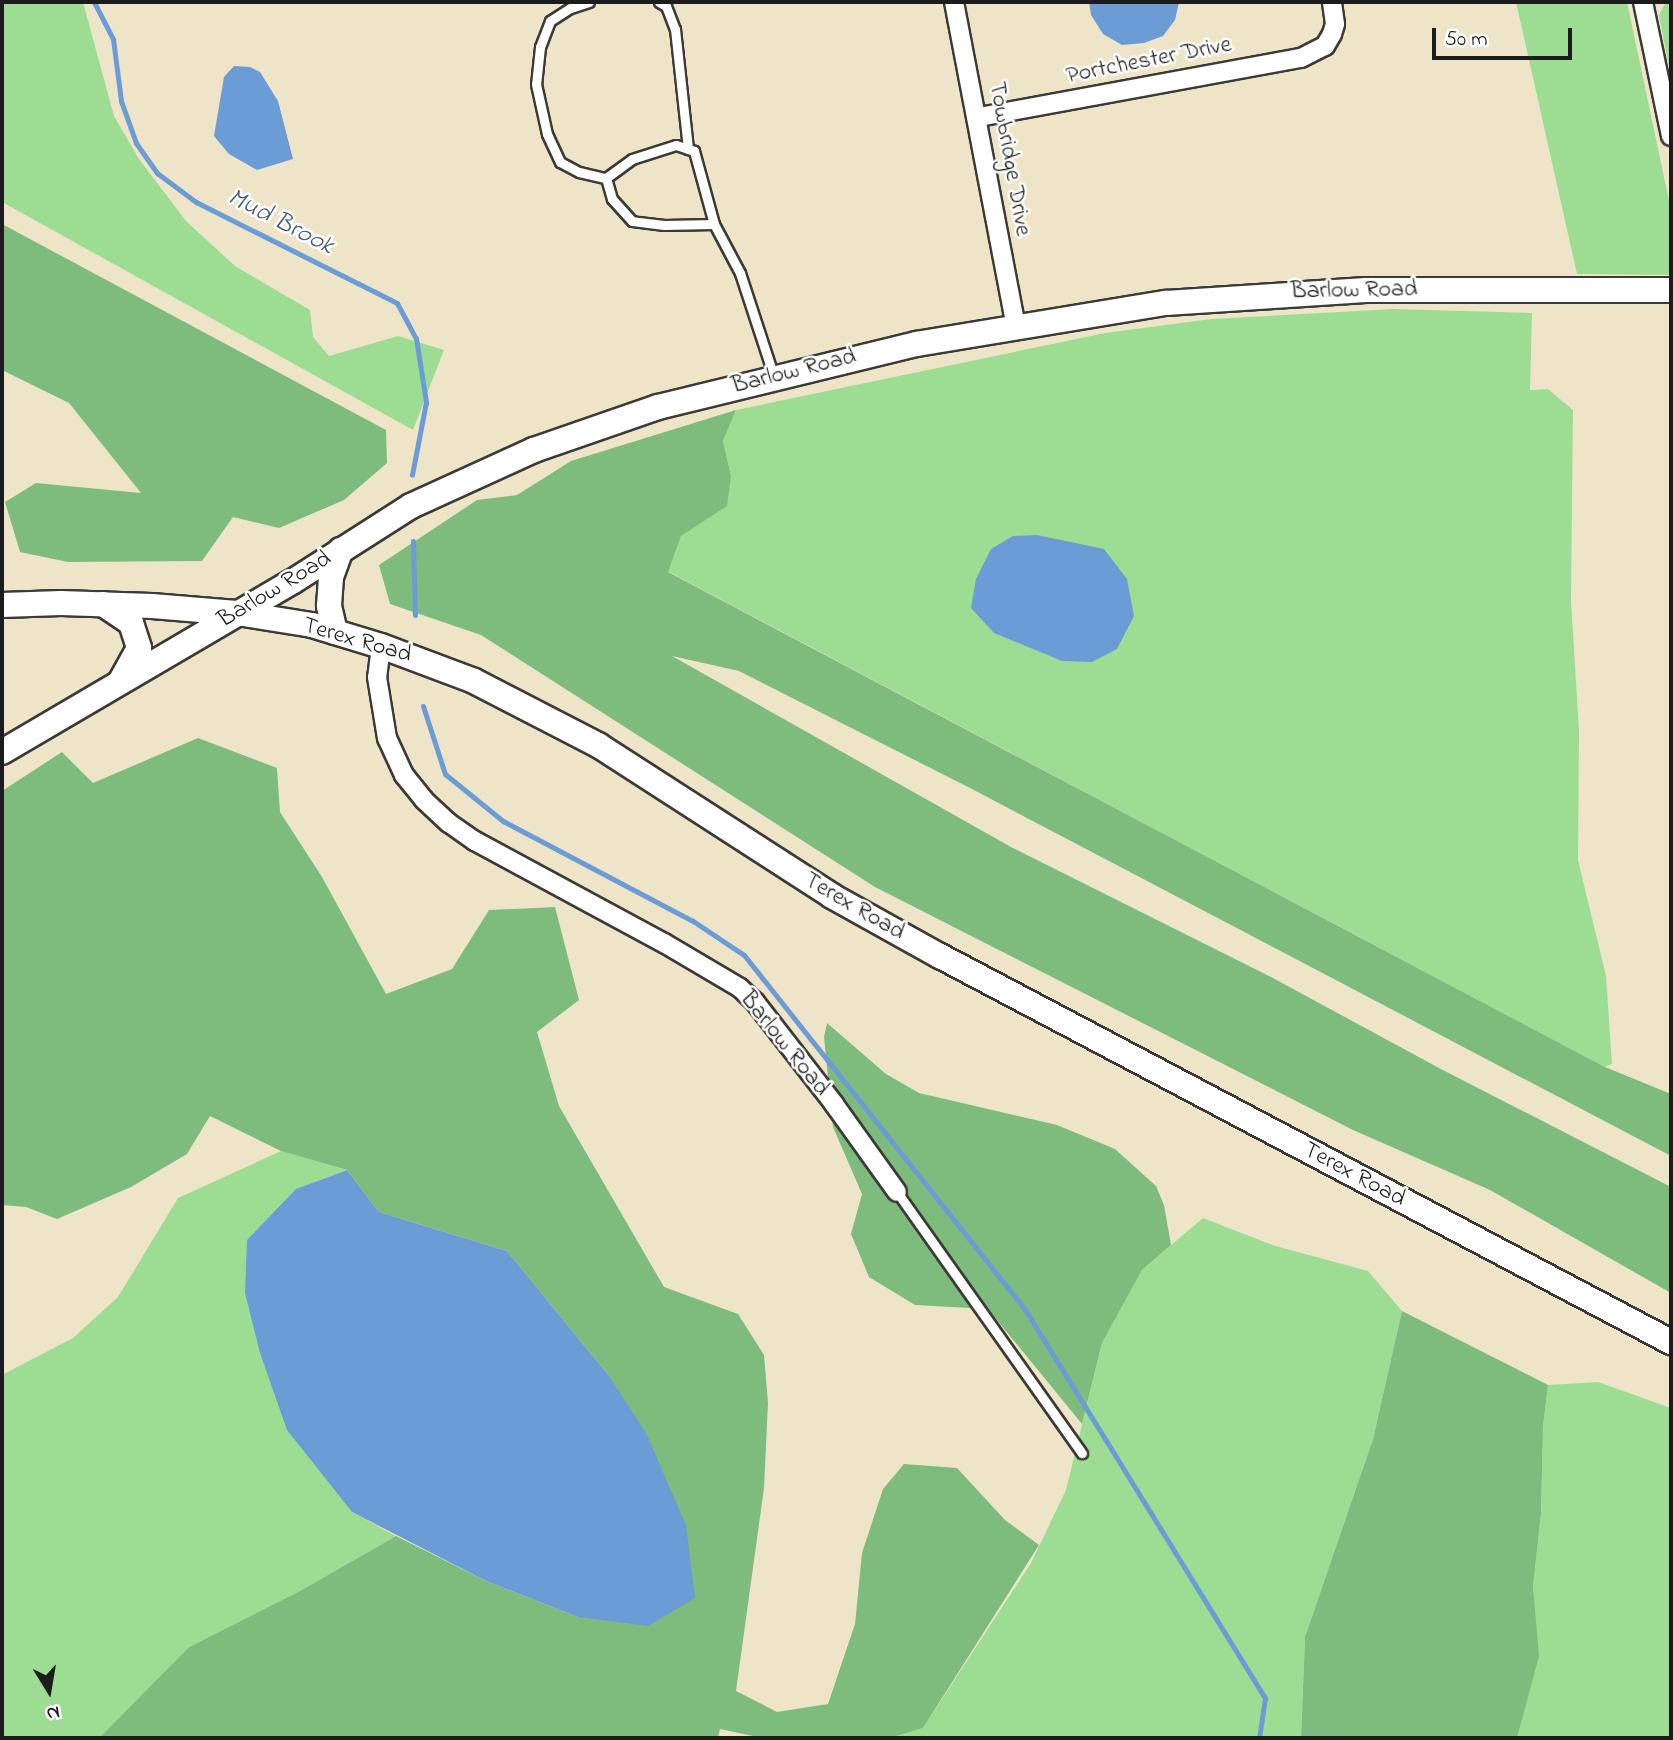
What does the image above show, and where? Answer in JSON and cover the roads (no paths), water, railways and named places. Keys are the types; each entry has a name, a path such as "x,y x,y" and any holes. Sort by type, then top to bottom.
{"main road":[{"name":"Barlow Road","path":"2,752 411,506 534,450 658,407 870,354 1016,326 1167,303 1291,292 1671,290"},
{"path":"335,632 329,606 331,577 341,550"},
{"path":"102,604 131,623 139,648 121,680"},
{"name":"Terex Road","path":"2,605 102,604 237,613 312,625 381,646 474,681 524,704 598,744 832,896 940,956 1671,1342"}],"street":[{"name":"Towbridge Drive","path":"954,2 979,117 1016,326"},
{"name":"Portchester Drive","path":"979,117 1301,58 1325,46 1335,24 1332,2"},
{"path":"1643,2 1671,136"},
{"name":"Barlow Road","path":"381,646 377,677 387,738 404,775 424,800 449,823 475,841 664,943 740,988 755,1002 826,1094 897,1192"}],"lane":[{"path":"589,2 570,8 550,21 540,47 537,84 547,134 560,162 579,172 606,178 632,159 676,145 694,151 714,224 740,273 774,377"},
{"path":"659,2 666,6 675,29 688,149"},
{"path":"606,178 612,199 632,221 664,225 714,224"},
{"path":"897,1192 1082,1452"}],"water":[{"path":"1089,2 1179,2 1175,20 1163,36 1144,43 1122,45 1103,34 1091,15"},
{"path":"234,66 250,67 260,72 278,101 293,159 257,170 229,154 214,136 224,77"},
{"path":"1037,535 1104,549 1127,579 1134,616 1117,649 1092,662 1062,661 994,633 971,608 976,579 991,549 1013,536"},
{"path":"347,1170 379,1212 507,1251 609,1376 646,1433 686,1525 695,1598 648,1626 578,1617 486,1581 352,1512 287,1430 260,1353 245,1293 247,1240 296,1189"}],"waterway":[{"name":"Mud Brook","path":"94,2 113,39 121,101 136,143 157,173 196,202 397,303 416,338 426,402 412,475"},
{"name":"Mud Brook","path":"413,541 415,615"},
{"path":"423,706 445,774 503,821 693,921 744,955 1026,1311 1265,1698 1259,1738"}]}
